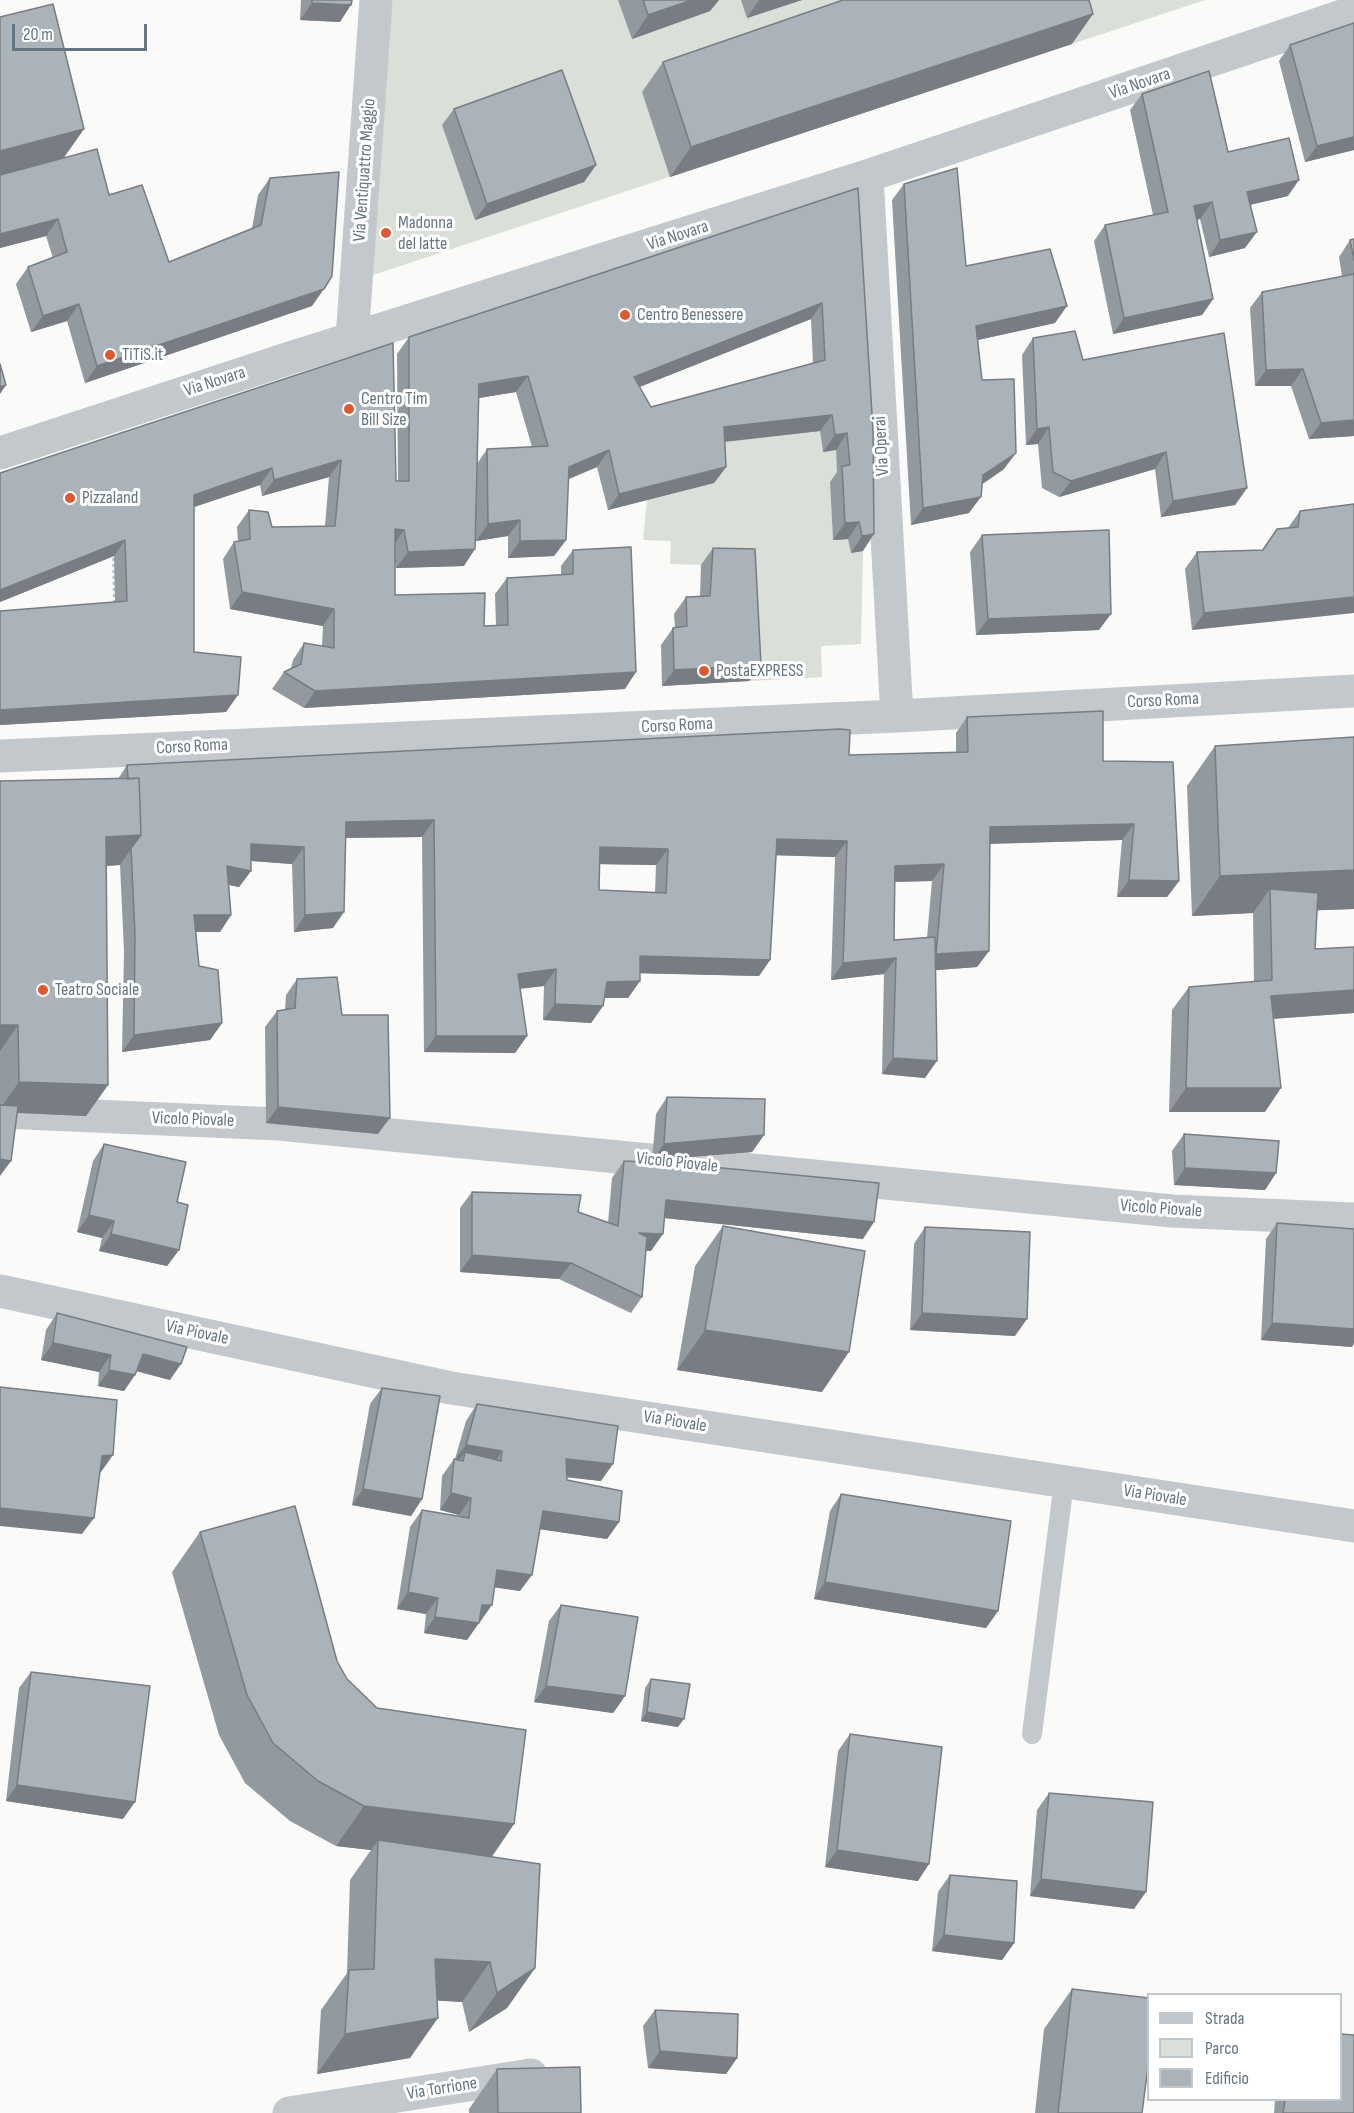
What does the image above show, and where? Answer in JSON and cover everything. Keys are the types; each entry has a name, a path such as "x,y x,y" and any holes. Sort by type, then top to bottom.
{"street":[{"name":"Via Ventiquattro Maggio","path":"352,339 376,0"},
{"name":"Via Novara","path":"0,453 867,176 1354,12"},
{"name":"Via Operai","path":"867,176 897,716"},
{"name":"Corso Roma","path":"0,756 897,716 1354,691"},
{"name":"Vicolo Piovale","path":"0,1112 279,1124 1173,1211 1354,1219"},
{"name":"Via Piovale","path":"0,1291 451,1388 1354,1526"},
{"name":"Via Torrione","path":"290,2113 558,2070"}],"lane":[{"path":"1032,1734 1064,1482"}],"path":[{"path":"113,544 115,608"}],"green space":[{"path":"376,0 1205,0 358,280"},
{"path":"820,431 823,452 836,450 838,481 830,482 833,539 848,539 851,553 863,551 861,644 821,646 822,677 749,681 743,566 670,564 671,541 643,540 647,500 714,483 712,443"}],"building":[{"path":"312,0 352,0 351,5 312,3"},
{"path":"643,0 692,0 648,15"},
{"path":"843,0 1089,0 1093,14 691,147 663,62"},
{"path":"53,4 84,129 0,151 0,17"},
{"path":"1354,23 1354,137 1317,146 1290,45"},
{"path":"562,70 596,165 487,204 454,109"},
{"path":"1209,71 1228,152 1289,138 1299,180 1247,192 1257,232 1220,240 1212,202 1194,206 1213,299 1124,318 1105,225 1168,212 1142,94"},
{"path":"97,149 109,195 142,185 169,262 261,225 270,178 339,172 332,276 324,289 97,366 79,304 43,316 28,267 67,252 58,219 0,234 0,175"},
{"path":"957,168 966,266 1050,249 1067,306 976,326 982,380 1014,379 1016,453 983,475 981,497 923,508 904,184"},
{"path":"858,188 873,430 874,534 862,536 859,522 845,523 842,466 850,465 847,433 835,435 832,415 724,427 726,467 619,494 609,450 569,467 566,540 520,541 520,520 488,524 487,449 548,446 528,376 479,384 475,549 408,552 404,530 395,529 395,595 485,593 484,626 508,625 507,578 573,574 573,550 631,547 636,672 315,691 284,672 301,664 304,643 334,648 334,609 242,592 234,542 250,539 249,510 268,512 272,527 335,526 341,460 274,480 272,468 194,495 194,652 241,657 238,695 0,710 0,611 127,601 125,540 0,590 0,473 393,343 396,481 409,481 409,337","holes":["822,303 825,360 651,407 634,377"]},
{"path":"1354,239 1354,260 1350,240"},
{"path":"1354,274 1354,420 1321,423 1303,369 1266,370 1262,292"},
{"path":"1075,331 1083,360 1224,333 1247,488 1173,501 1166,452 1071,481 1053,472 1049,427 1037,429 1033,338"},
{"path":"0,364 6,385 0,387"},
{"path":"1354,504 1354,597 1204,613 1197,552 1263,550 1277,529 1298,527 1300,511"},
{"path":"1109,530 1111,614 988,619 982,535"},
{"path":"713,548 755,549 761,665 674,670 673,628 687,626 686,597 710,596"},
{"path":"1103,711 1103,761 1173,762 1179,881 1129,880 1134,824 990,827 989,951 936,954 944,864 895,866 894,940 935,937 937,1061 893,1058 896,958 843,963 847,841 777,839 770,960 640,956 640,981 607,982 603,1006 555,1004 556,969 518,974 527,1036 436,1036 434,820 346,822 344,912 305,915 304,847 251,844 251,871 227,866 231,915 194,915 199,966 218,970 222,1023 134,1035 135,935 131,848 141,835 139,778 128,779 127,765 840,729 850,730 849,755 968,752 967,717","holes":["600,847 668,849 666,893 599,890"]},
{"path":"1354,737 1354,870 1220,876 1215,746"},
{"name":"Teatro Sociale","path":"139,778 141,835 106,837 108,1085 19,1082 18,1025 0,1025 0,781"},
{"path":"1270,889 1318,893 1315,949 1354,947 1354,990 1271,996 1281,1088 1186,1088 1189,987 1272,980"},
{"path":"337,977 342,1015 388,1015 390,1118 278,1107 277,1011 295,1008 297,979"},
{"path":"667,1097 765,1099 764,1135 664,1144"},
{"path":"0,1105 18,1106 11,1161 0,1159"},
{"path":"1184,1134 1279,1141 1276,1173 1185,1168"},
{"path":"104,1144 186,1162 177,1202 188,1205 179,1250 111,1234 114,1221 89,1215"},
{"path":"624,1161 670,1163 879,1183 874,1222 666,1200 663,1234 639,1233 647,1237 642,1297 571,1263 472,1255 472,1192 581,1195 578,1212 618,1226"},
{"path":"1277,1223 1354,1229 1354,1329 1272,1323"},
{"path":"723,1226 865,1251 849,1352 705,1330"},
{"path":"925,1227 1030,1232 1027,1319 922,1313"},
{"path":"57,1313 187,1347 181,1364 143,1354 135,1375 109,1370 111,1355 53,1343"},
{"path":"0,1387 117,1400 113,1455 102,1456 94,1518 0,1508"},
{"path":"382,1388 440,1396 422,1499 363,1489"},
{"path":"477,1404 618,1426 613,1464 566,1459 567,1480 622,1491 619,1522 543,1511 532,1575 497,1570 492,1605 482,1605 479,1623 435,1617 438,1598 408,1592 422,1510 469,1518 471,1498 451,1493 454,1459 463,1461 465,1452 501,1461 502,1451 466,1445"},
{"path":"841,1494 1011,1521 998,1611 825,1582"},
{"path":"295,1506 337,1661 347,1679 377,1708 526,1730 514,1824 364,1806 318,1781 273,1743 247,1695 200,1532"},
{"path":"561,1605 638,1617 625,1696 546,1686"},
{"path":"31,1672 150,1686 135,1802 17,1785"},
{"path":"651,1679 690,1684 684,1719 647,1712"},
{"path":"850,1734 942,1747 929,1864 837,1850"},
{"path":"1049,1793 1153,1802 1146,1892 1041,1879"},
{"path":"378,1840 540,1864 535,1968 497,1993 490,1962 435,1959 438,2018 345,2034 349,1970 374,1969"},
{"path":"950,1875 1017,1881 1014,1943 944,1935"},
{"path":"1072,1989 1147,1998 1147,2074 1142,2113 1058,2113"},
{"path":"655,2010 738,2014 737,2058 660,2051"},
{"path":"1342,2034 1354,2035 1354,2113 1283,2113 1285,2101 1342,2101"},
{"path":"580,2067 581,2113 498,2113 497,2069"}],"place":[{"name":"Madonna del latte","path":"386,233"},
{"name":"Centro Benessere","path":"625,315"},
{"name":"TiTiS.it","path":"110,355"},
{"name":"Centro Tim Bill Size","path":"349,409"},
{"name":"Pizzaland","path":"70,498"},
{"name":"PostaEXPRESS","path":"704,671"},
{"name":"Teatro Sociale","path":"43,990"}]}
